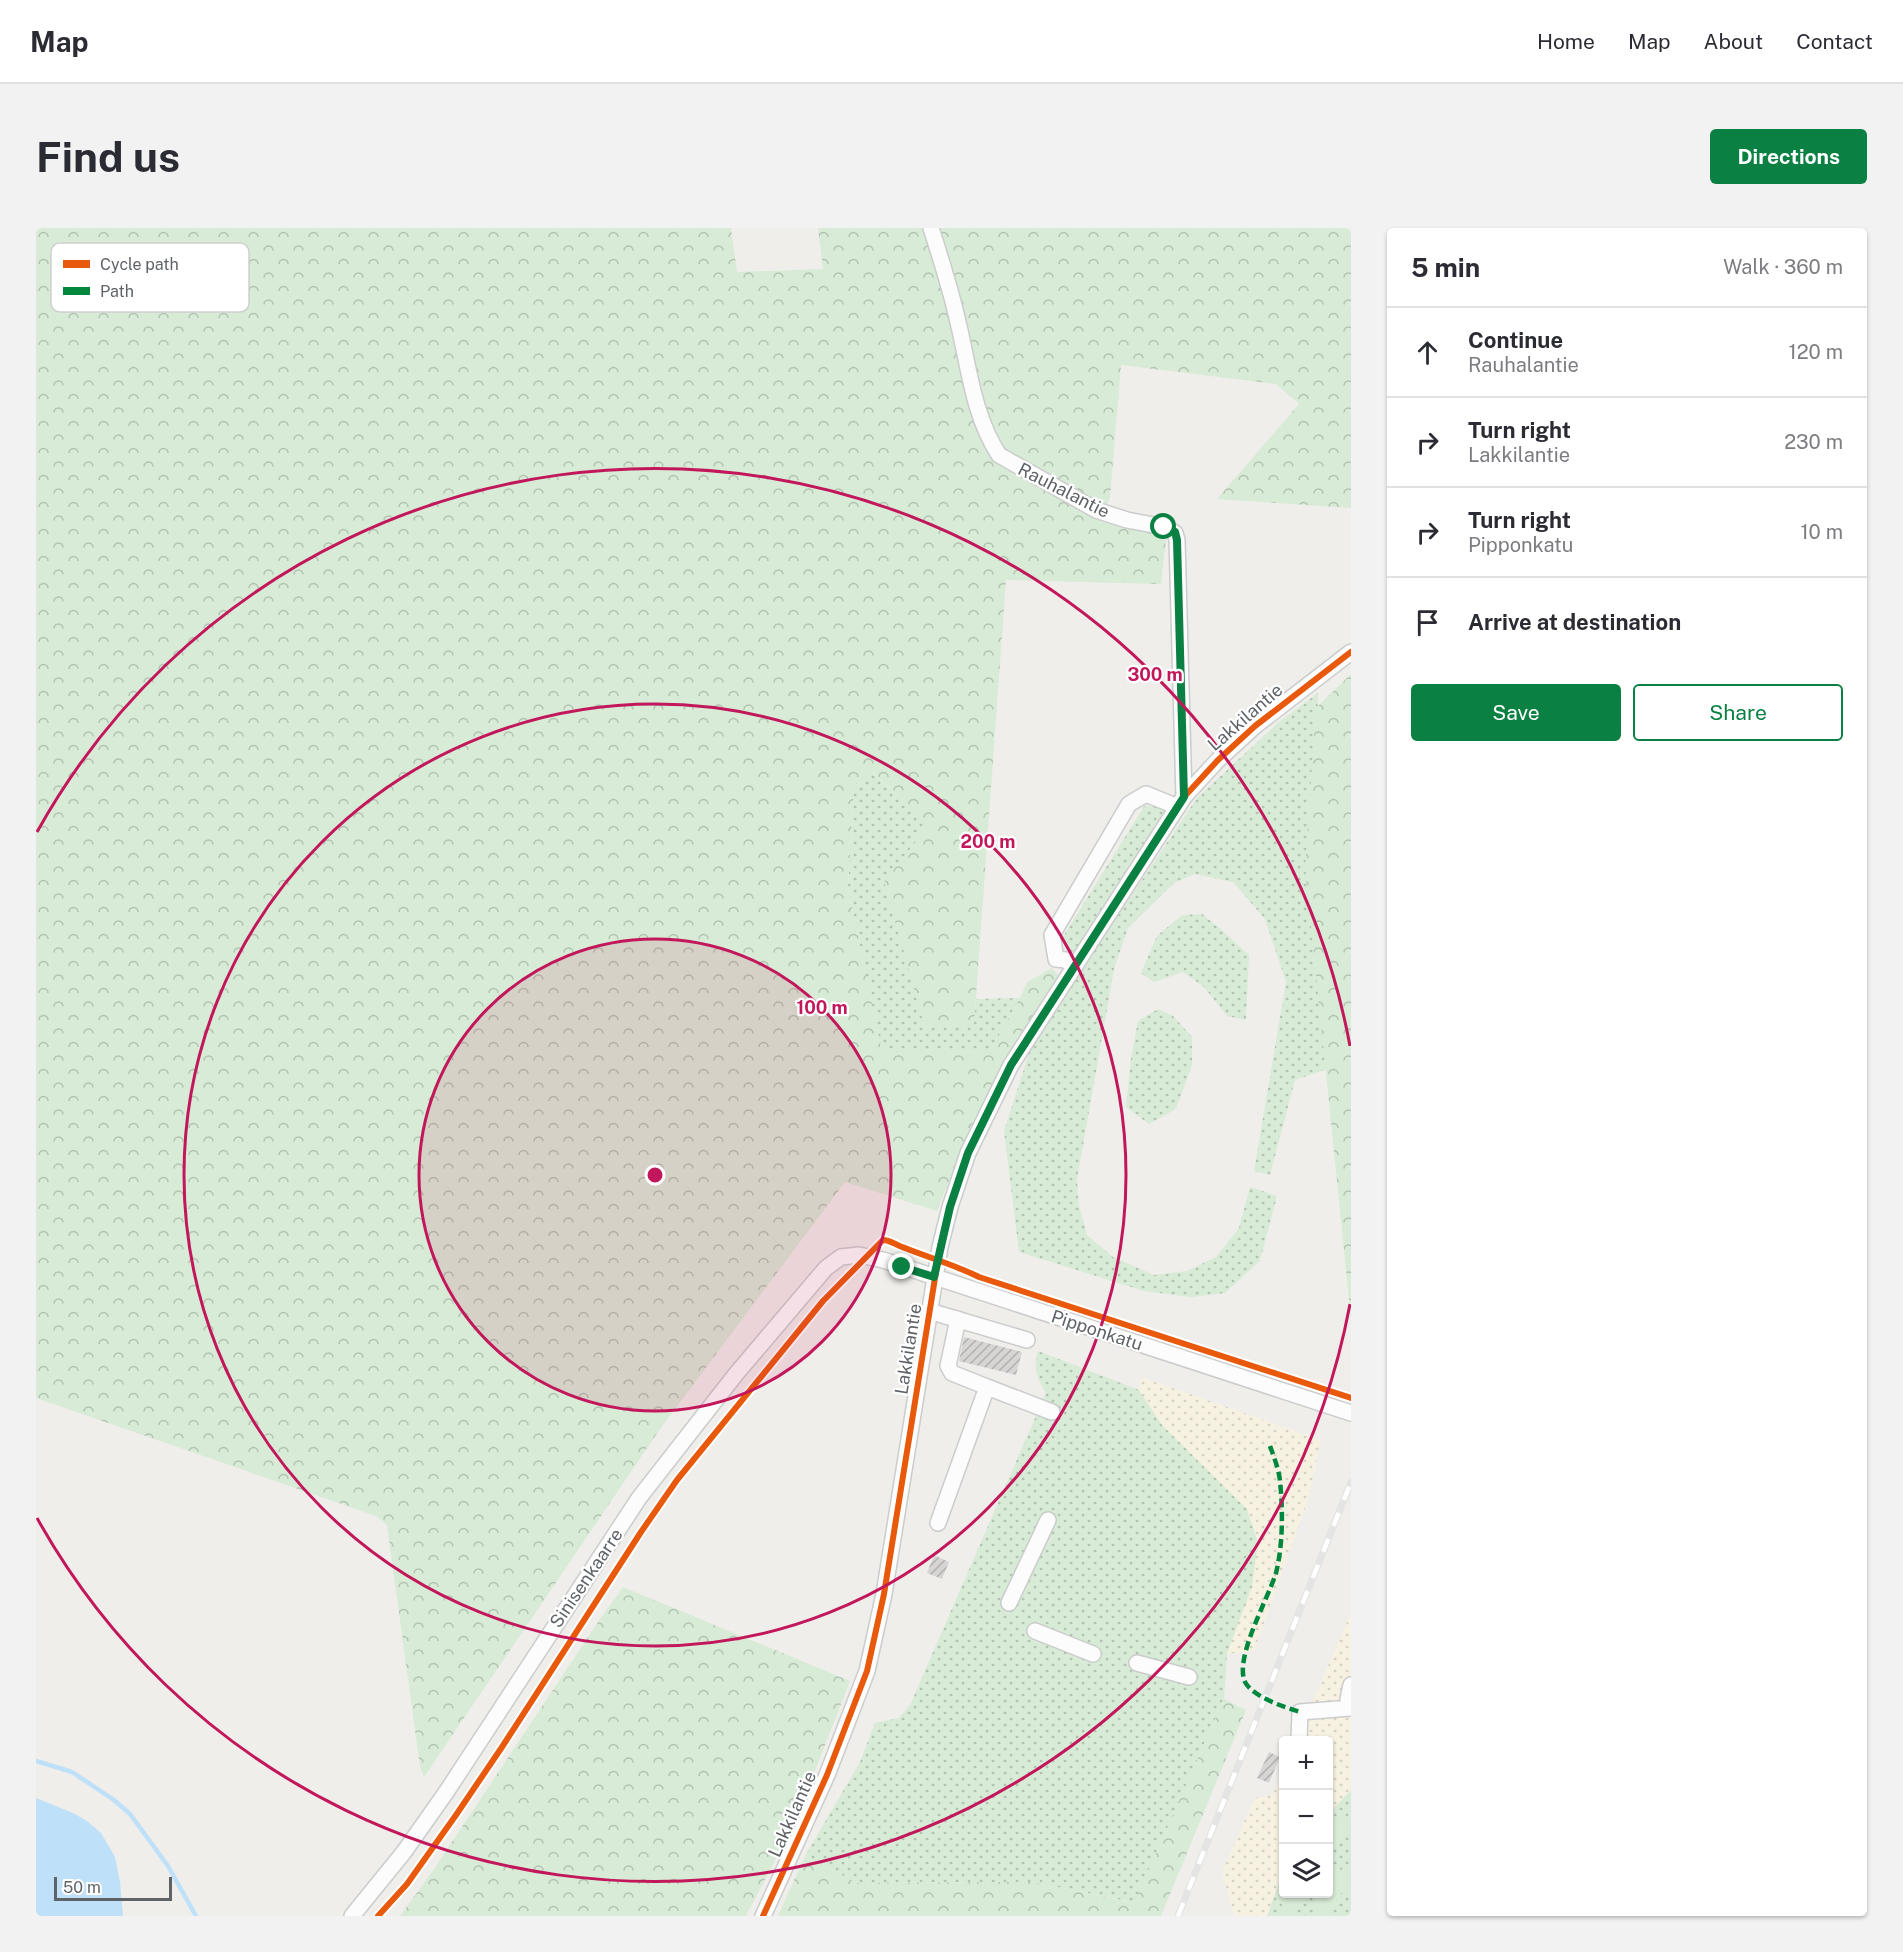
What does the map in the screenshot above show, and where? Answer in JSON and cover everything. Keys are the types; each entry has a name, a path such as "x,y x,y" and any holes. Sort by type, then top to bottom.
{"street":[{"name":"Rauhalantie","path":"931,228 959,323 978,411 999,455 1096,510 1127,520 1164,527 1175,532 1177,540 1181,802"},
{"name":"Lakkilantie","path":"763,1916 827,1775 867,1671 884,1594 934,1277 950,1207 968,1153 1011,1065 1181,802 1218,759 1255,726 1351,652"},
{"path":"1074,968 1066,960 1056,958 1052,934 1129,804 1146,794 1181,802"},
{"name":"Pipponkatu","path":"841,1257 868,1256 1351,1413"},
{"name":"Sinisenkaarre","path":"352,1916 404,1852 447,1791 645,1490 736,1374 810,1286 826,1268 841,1257"},
{"path":"929,1311 1027,1340"},
{"path":"958,1319 948,1366 952,1373 1052,1412"},
{"path":"938,1523 987,1387"},
{"path":"1009,1603 1048,1520"},
{"path":"1035,1631 1093,1654"},
{"path":"1137,1663 1189,1677"},
{"path":"1299,1736 1300,1712 1350,1708 1348,1699 1351,1685"}],"green space":[{"path":"36,228 731,228 737,272 823,269 818,228 1351,228 1351,508 1217,499 1299,404 1276,384 1121,365 1110,497 1104,514 1166,539 1161,584 1006,580 974,1024 925,1028 884,882 928,826 871,770 854,785 848,887 882,1052 990,1051 1027,982 1052,968 1059,976 1003,1063 958,1158 937,1211 845,1182 660,1429 424,1777 420,1767 387,1525 376,1516 36,1398"},
{"path":"1351,674 1351,1319 1305,867 1316,708"},
{"path":"1318,693 1313,861 1333,1067 1295,1080 1270,1175 1254,1171 1286,982 1265,919 1233,882 1195,874 1174,883 1128,928 1114,969 1077,1180 1079,1205 1087,1235 1113,1257 1154,1275 1187,1271 1216,1257 1239,1228 1250,1187 1277,1196 1260,1261 1225,1293 1191,1297 1144,1291 1019,1252 1004,1131 1032,1044 1197,798 1279,722"},
{"path":"870,770 933,830 974,1024 976,999 1020,998 991,1051 882,1053 848,887 854,785"},
{"path":"1145,805 1166,809 1073,955 1061,940"},
{"path":"1202,914 1249,955 1246,1020 1227,1016 1204,987 1183,972 1154,982 1141,973 1157,936 1182,915"},
{"path":"1158,1009 1173,1016 1192,1037 1192,1065 1176,1109 1149,1124 1126,1107 1131,1058 1138,1021"},
{"path":"1038,1351 1139,1390 1162,1425 1247,1509 1258,1542 1252,1587 1227,1654 1224,1699 1134,1904 1032,1882 857,1883 805,1856 860,1762 875,1723 899,1718 910,1705 1046,1393 1037,1373"},
{"path":"623,1587 850,1681 806,1794 783,1845 746,1916 400,1916 432,1872"},
{"path":"1224,1699 1246,1710 1161,1916 778,1916 805,1856 857,1883 1032,1882 1134,1903"},
{"path":"1351,1790 1351,1916 1267,1916 1279,1882 1279,1898 1333,1898 1333,1809"},
{"path":"1351,1814 1351,1833 1333,1848 1333,1826"},
{"path":"1351,1867 1351,1886 1337,1898 1332,1916 1312,1916 1318,1898 1333,1898 1333,1875 1339,1870"},
{"path":"1285,1898 1303,1898 1296,1916 1278,1916"}],"sand":[{"path":"1141,1377 1321,1440 1308,1500 1254,1651 1227,1654 1252,1587 1258,1542 1247,1509 1162,1425 1139,1390"},
{"path":"1351,1613 1351,1790 1333,1809 1333,1736 1298,1736"},
{"path":"1279,1779 1279,1882 1267,1916 1234,1916 1222,1872 1255,1798 1273,1794"}],"water":[{"path":"36,1798 73,1813 101,1833 115,1857 123,1916 36,1916"}],"building":[{"path":"964,1337 1022,1352 1016,1375 959,1361"},
{"path":"934,1555 949,1562 942,1579 927,1573"},
{"path":"1269,1752 1279,1757 1269,1783 1257,1778"}],"waterway":[{"path":"36,1761 72,1772 114,1800 130,1814 168,1866 196,1916"}],"railway":[{"path":"1178,1916 1351,1482"}],"marked path":[{"path":"1270,1446 1280,1481 1282,1515 1280,1551 1276,1573 1248,1644 1243,1671 1245,1682 1255,1692 1270,1701 1300,1712"}],"cycle path":[{"path":"763,1916 827,1775 867,1671 884,1594 940,1247 950,1207 968,1153 1011,1065 1184,797 1218,760 1255,726 1351,652"},
{"path":"378,1916 407,1884 456,1815 677,1480 823,1301 883,1240 979,1277 1351,1398"}],"route":[{"path":"902,1267 934,1277 950,1207 968,1153 1011,1065 1184,797 1177,540 1175,532 1164,527"}]}
